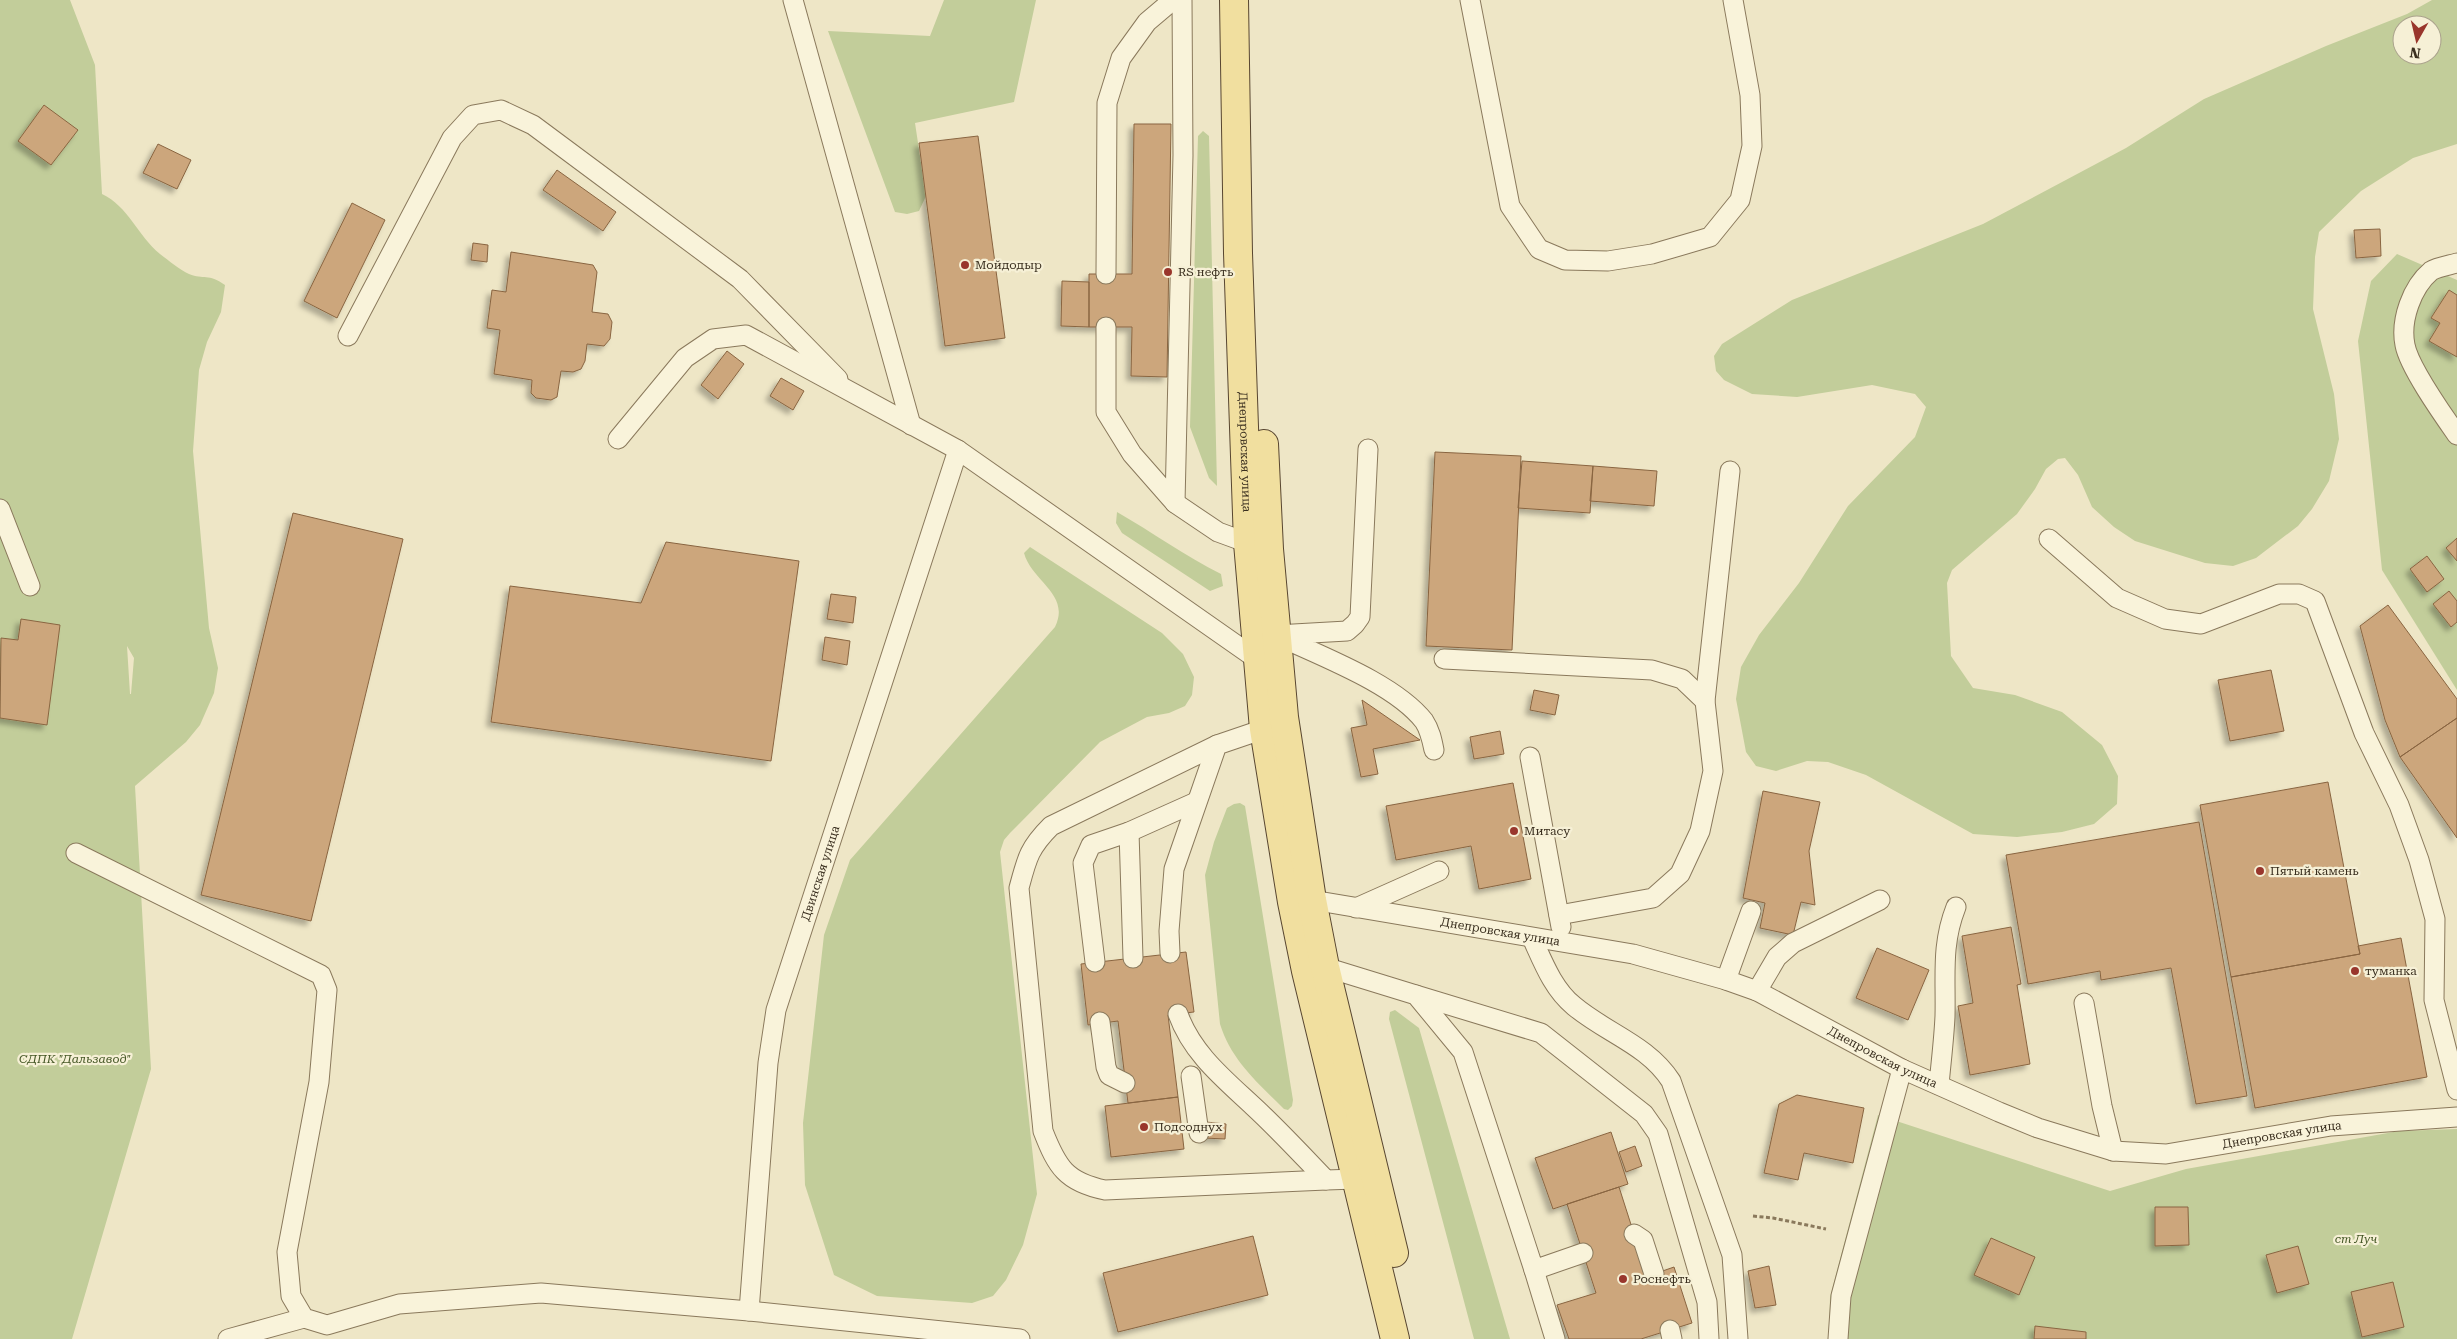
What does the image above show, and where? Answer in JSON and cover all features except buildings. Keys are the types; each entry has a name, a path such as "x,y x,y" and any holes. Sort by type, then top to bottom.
{"main road":[{"name":"Днепровская улица","path":"1234,0 1239,262 1248,542 1264,729 1316,969 1356,1179 1395,1339"},
{"name":"Днепровская улица","path":"1252,0 1255,254 1269,549 1302,901"},
{"name":"Днепровская улица","path":"1316,969 1414,1339"}],"lane":[{"path":"793,0 911,425"},
{"path":"1106,274 1107,103 1121,58 1147,22 1173,0"},
{"path":"1175,502 1183,155 1182,0"},
{"path":"1470,0 1510,206 1539,249 1565,260 1608,261 1652,254 1710,237 1740,200 1752,146 1750,95 1733,0"},
{"path":"348,336 452,138 473,115 500,110 533,125 740,279 853,394"},
{"path":"2457,264 2432,270 2419,286 2407,309 2405,347 2437,405 2457,435"},
{"path":"1106,327 1106,412 1132,454 1175,502 1218,532 1248,542"},
{"path":"618,439 685,358 713,339 746,335 958,450 1258,660"},
{"path":"1276,635 1347,631 1356,624 1360,617 1368,449"},
{"name":"Двинская улица","path":"749,1311 768,1063 776,1010 958,450"},
{"path":"1559,915 1652,898 1680,874 1700,831 1713,771 1705,701 1730,471"},
{"path":"0,509 30,586"},
{"path":"2049,539 2117,598 2165,619 2201,624 2280,594 2298,594 2315,601 2364,733 2399,805 2419,860 2436,919 2434,1000 2457,1090"},
{"path":"1276,635 1379,684 1408,705 1424,721 1434,750"},
{"path":"1444,659 1652,670 1682,679 1705,701"},
{"path":"1264,729 1217,745 1051,826 1035,842 1027,858 1019,888 1043,1131 1052,1155 1066,1172 1083,1185 1105,1190 1356,1179"},
{"path":"1170,953 1169,931 1174,869 1217,745"},
{"path":"1530,757 1564,943"},
{"path":"1095,962 1083,863 1090,845 1129,832 1196,802"},
{"path":"1129,832 1133,958"},
{"path":"76,853 321,975 327,990 319,1082 287,1252 290,1296 304,1318"},
{"path":"1356,908 1439,872"},
{"path":"1757,991 1777,956 1793,943 1880,900"},
{"name":"Днепровская улица","path":"1302,901 1356,908 1633,954 1726,980 1757,991 1902,1069 2038,1128 2113,1151 2166,1154 2331,1126 2457,1116"},
{"path":"1939,1085 1945,1018 1945,947 1948,928 1956,907"},
{"path":"1726,980 1751,911"},
{"path":"1532,938 1552,981 1573,1006 1641,1050 1661,1066 1676,1094 1732,1255 1738,1339"},
{"path":"1316,969 1416,995 1541,1033 1644,1114 1658,1134 1707,1302 1709,1339"},
{"path":"1416,995 1463,1052 1555,1339"},
{"path":"2084,1003 2102,1106 2113,1151"},
{"path":"1178,1014 1190,1040 1215,1073 1253,1106 1326,1180"},
{"path":"1100,1022 1106,1067 1110,1075 1125,1083"},
{"path":"1838,1339 1840,1296 1902,1069"},
{"path":"1199,1133 1181,1075 1215,1073"},
{"path":"1634,1234 1643,1240 1654,1274"},
{"path":"1534,1270 1583,1253"},
{"path":"228,1339 304,1318 327,1325 399,1304 541,1293 749,1311 1020,1339"}],"path":[{"path":"1720,1216 1773,1218 1855,1236"}],"green space":[{"name":"СДПК \"Дальзавод\"","path":"0,0 70,0 95,65 102,194 119,206 152,247 174,265 194,276 214,279 225,285 221,312 207,342 199,370 193,451 209,628 218,668 214,693 200,725 186,742 135,786 151,1069 72,1339 0,1339","holes":["127,646 134,658 131,694 130,694"]},
{"path":"944,0 1036,0 1014,102 915,123 926,196 919,211 907,214 895,212 828,31 930,36"},
{"path":"2432,0 2457,0 2457,144 2413,158 2361,191 2319,232 2315,257 2313,309 2334,394 2339,439 2329,481 2312,509 2298,526 2256,558 2233,566 2205,563 2135,541 2114,527 2092,507 2078,475 2065,458 2058,459 2046,469 2035,489 2017,514 1952,570 1947,583 1951,656 1973,688 2015,695 2062,712 2102,745 2118,776 2117,804 2094,824 2062,832 2017,837 1973,834 1866,775 1828,762 1807,761 1776,771 1756,766 1746,752 1736,699 1741,667 1759,635 1799,583 1848,506 1915,437 1926,407 1915,394 1872,385 1797,397 1752,394 1724,380 1716,371 1714,356 1722,344 1792,300 1983,224 2126,148 2204,99 2326,46 2392,20 2392,65 2442,65 2442,15 2404,15"},
{"path":"1203,131 1209,136 1217,486 1209,478 1190,427 1198,136"},
{"path":"2397,254 2457,280 2457,690 2382,570 2358,341 2371,281"},
{"path":"1117,512 1194,560 1221,574 1223,586 1210,591 1122,533 1116,523"},
{"path":"1030,547 1162,633 1183,654 1194,677 1192,695 1185,706 1169,713 1147,717 1100,742 1010,833 1004,840 1000,852 1037,1194 1023,1245 1006,1280 993,1296 972,1303 877,1296 834,1275 805,1185 803,1123 824,935 850,860 1055,627 1059,616 1058,606 1048,588 1028,563 1024,553"},
{"path":"1240,803 1245,806 1293,1100 1292,1106 1288,1110 1284,1109 1265,1090 1238,1060 1220,1024 1205,875 1214,842 1227,808"},
{"path":"1395,1010 1419,1028 1510,1339 1474,1339 1389,1019 1390,1012"},
{"name":"ст Луч","path":"1878,1115 2110,1191 2186,1169 2399,1131 2457,1129 2457,1339 1829,1339 1830,1297"}],"place":[{"name":"Мойдодыр","path":"965,265"},
{"name":"RS нефть","path":"1168,272"},
{"name":"Митасу","path":"1514,831"},
{"name":"Пятый камень","path":"2260,871"},
{"name":"туманка","path":"2355,971"},
{"name":"Подсоднух","path":"1144,1127"},
{"name":"Роснефть","path":"1623,1279"}]}
